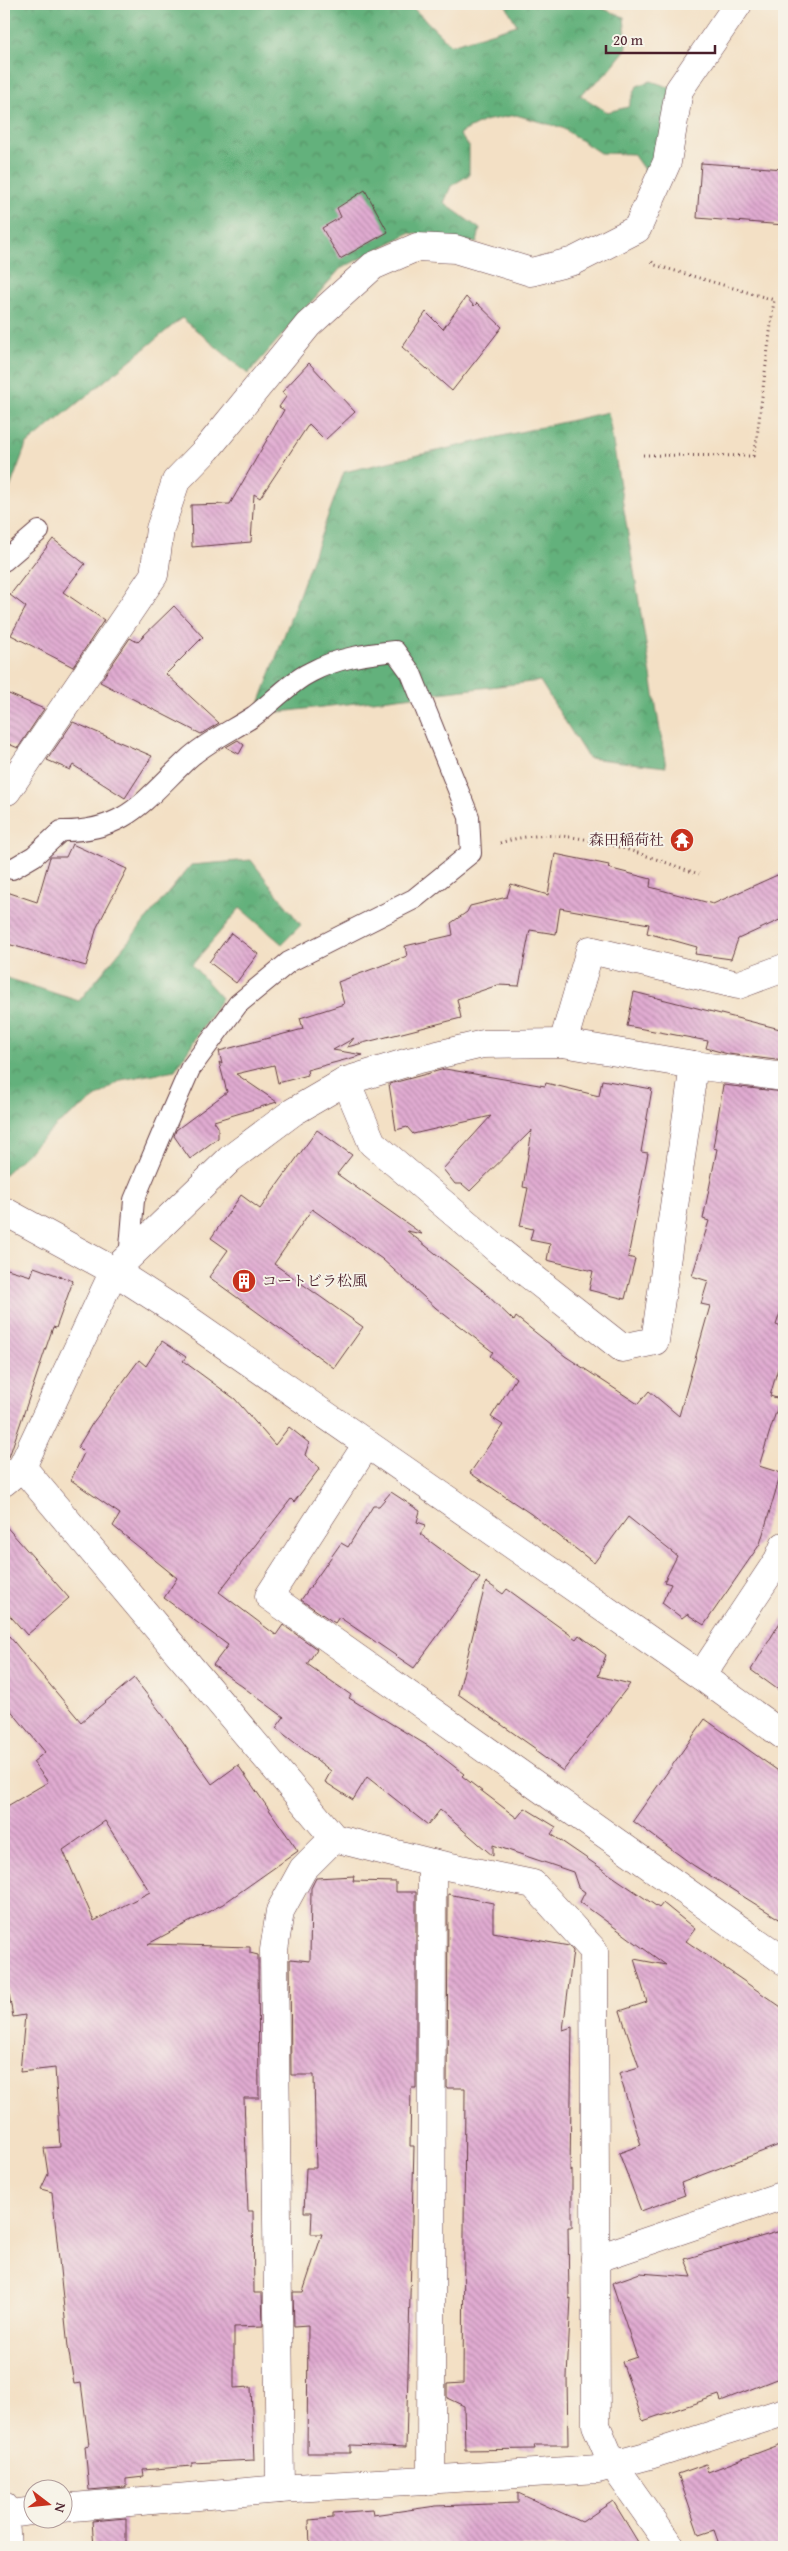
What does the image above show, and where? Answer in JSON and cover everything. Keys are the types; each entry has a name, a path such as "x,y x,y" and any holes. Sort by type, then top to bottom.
{"street":[{"path":"6,792 154,575 160,529 176,481 207,449 308,325 373,266 417,247 455,249 531,272 574,261 637,229 667,162 679,90 738,4"},
{"path":"563,1042 590,950 738,985 784,968"},
{"path":"671,2547 613,2465 596,2424 594,1951 533,1884 432,1863 334,1838 13,1474 122,1265 230,1159 298,1108 346,1080 412,1061 483,1044 563,1042 694,1065 784,1077"},
{"path":"346,1080 372,1142 499,1251 622,1348 656,1341 694,1065"},
{"path":"4,1212 122,1265 176,1311 701,1676 784,1736"},
{"path":"368,1444 269,1596 784,1961"},
{"path":"701,1676 778,1560 784,1546"},
{"path":"280,2489 274,1950 280,1911 303,1868 334,1838"},
{"path":"431,2481 432,1863"},
{"path":"595,2259 784,2195"},
{"path":"72,2507 280,2489 598,2469 650,2455 784,2412"},
{"path":"4,2506 7,2547"},
{"path":"4,2515 22,2512"}],"lane":[{"path":"4,561 40,530"},
{"path":"4,866 12,869 34,856 61,831 82,831 104,826 129,814 163,786 189,758 255,715 310,672 354,655 395,651 411,673 469,817 471,853 414,899 289,962 238,1004 190,1069 134,1200 122,1265"}],"path":[{"path":"637,229 642,253 655,265 774,300 756,445 753,456 643,455"},
{"path":"471,853 506,841 552,834 598,841 699,874"}],"green space":[{"path":"4,4 409,4 451,45 517,25 505,4 591,4 624,17 627,48 605,75 580,95 607,112 628,107 637,86 651,81 671,88 656,167 647,174 633,154 600,153 562,128 516,115 484,121 459,134 469,146 469,175 451,186 444,203 480,229 477,243 409,233 340,269 248,374 182,318 26,445 4,504"},
{"path":"608,412 666,767 588,758 540,681 255,715 344,472"},
{"path":"251,860 301,925 282,944 240,908 192,965 222,998 175,1070 121,1080 58,1124 4,1175 4,977 79,1001 191,865"}],"building":[{"path":"701,163 784,169 784,225 697,218"},
{"path":"365,190 388,232 340,259 322,228 341,217 337,208"},
{"path":"466,297 474,306 477,303 502,327 452,391 402,347 426,312 443,329"},
{"path":"309,363 355,412 325,440 309,424 260,498 254,494 251,542 192,547 191,505 230,504 284,410 279,407 286,397 282,392"},
{"path":"53,539 85,564 63,592 104,620 73,667 11,635 26,607 10,595"},
{"path":"174,606 203,637 166,674 219,723 201,734 100,682 130,638 137,642"},
{"path":"4,692 44,709 18,748 4,742"},
{"path":"73,722 152,756 125,798 73,765 70,770 47,760"},
{"path":"238,740 244,745 239,754 226,747"},
{"path":"72,844 127,869 97,927 86,966 4,943 4,891 37,902 50,857 66,857"},
{"path":"555,854 609,865 608,868 651,879 650,887 713,904 784,872 784,918 738,939 731,959 695,954 697,947 647,933 649,924 560,908 556,934 530,930 519,986 498,985 457,999 461,1018 347,1047 354,1038 333,1050 363,1055 307,1070 308,1075 278,1083 274,1065 236,1074 277,1102 214,1121 218,1127 218,1138 190,1159 174,1136 176,1130 227,1092 219,1062 222,1064 219,1051 303,1029 300,1018 344,1004 338,982 407,956 405,946 453,935 451,923 467,912 470,906 507,897 511,884 548,895"},
{"path":"231,933 258,954 236,983 209,962"},
{"path":"634,992 784,1030 784,1061 728,1054 706,1048 708,1041 627,1026"},
{"path":"445,1069 545,1086 546,1083 599,1096 602,1080 652,1089 641,1152 648,1153 628,1257 635,1259 625,1299 589,1290 593,1271 547,1260 550,1244 530,1240 533,1229 520,1226 528,1188 523,1187 532,1130 470,1191 462,1184 455,1184 443,1169 491,1116 413,1134 407,1127 396,1130 389,1084"},
{"path":"723,1085 784,1092 784,1301 776,1325 784,1328 784,1347 770,1396 780,1399 759,1466 781,1473 760,1544 704,1625 687,1614 682,1618 662,1603 671,1584 664,1582 677,1556 628,1517 594,1563 531,1514 470,1473 503,1425 491,1417 516,1378 490,1356 493,1352 436,1308 382,1259 312,1209 274,1264 363,1327 334,1368 209,1277 228,1250 211,1238 241,1195 260,1209 317,1130 352,1155 337,1174 422,1234 407,1231 482,1290 514,1321 516,1317 565,1356 638,1404 649,1391 679,1416 710,1306 701,1304 708,1281 692,1276 709,1221 703,1219 717,1149 713,1148"},
{"path":"34,1267 73,1281 56,1328 53,1327 9,1457 4,1457 4,1268 31,1276"},
{"path":"162,1341 186,1357 183,1361 235,1399 275,1445 289,1427 309,1443 305,1455 320,1468 294,1502 291,1499 219,1592 276,1635 283,1625 317,1649 307,1664 351,1695 349,1698 428,1746 464,1774 462,1776 517,1818 525,1808 556,1827 551,1834 659,1908 663,1903 695,1929 686,1941 784,2009 784,2143 681,2183 685,2195 641,2211 619,2153 641,2145 619,2073 639,2067 620,2011 647,2002 634,1959 666,1965 580,1902 585,1892 578,1887 573,1872 493,1845 493,1856 440,1810 428,1825 367,1777 353,1800 325,1782 331,1771 276,1728 284,1717 213,1665 228,1645 164,1598 177,1578 113,1526 120,1514 71,1480 84,1453 78,1447 92,1424 139,1360 146,1366"},
{"path":"391,1492 420,1511 417,1522 426,1525 420,1534 480,1578 414,1668 339,1617 335,1623 301,1600 341,1543 348,1547 373,1506 379,1506"},
{"path":"4,1524 69,1598 27,1635 4,1609"},
{"path":"486,1582 503,1594 507,1589 576,1639 579,1635 606,1655 598,1676 630,1684 563,1771 535,1751 536,1749 458,1694"},
{"path":"784,1616 784,1694 751,1670"},
{"path":"4,1630 81,1722 134,1678 169,1723 212,1784 238,1765 298,1851 223,1904 148,1944 250,1947 250,1953 258,1955 259,2098 244,2098 248,2211 253,2211 254,2293 262,2293 263,2326 234,2327 234,2388 251,2387 254,2460 192,2463 192,2466 143,2470 144,2477 126,2479 126,2487 89,2490 85,2446 89,2445 81,2383 74,2384 68,2347 52,2192 41,2189 48,2174 44,2148 60,2147 55,2068 20,2072 25,2015 13,2017 8,1988 4,1989 4,1808 48,1782 33,1762 45,1752 4,1702","holes":["105,1821 150,1892 94,1921 63,1850"]},
{"path":"705,1719 784,1775 784,1922 693,1865 633,1821"},
{"path":"354,1876 353,1881 396,1882 396,1892 416,1892 416,2088 411,2088 410,2146 414,2146 406,2447 350,2445 350,2453 307,2453 308,2325 294,2326 293,2292 303,2292 322,2234 311,2234 312,2212 304,2212 306,2168 316,2168 314,2075 291,2075 290,1959 310,1961 311,1888 316,1878"},
{"path":"448,1894 493,1903 493,1932 569,1946 573,1951 563,2030 572,2027 570,2171 572,2170 572,2227 568,2227 569,2299 571,2298 567,2377 568,2445 534,2445 535,2449 465,2450 464,2406 447,2398 447,2384 463,2383 465,2088 447,2088"},
{"path":"784,2230 784,2376 721,2401 719,2395 643,2421 622,2362 637,2357 612,2283 640,2273 692,2277 685,2259"},
{"path":"784,2443 784,2547 720,2547 714,2530 699,2535 678,2474 706,2464 708,2472"},
{"path":"518,2493 582,2522 613,2501 641,2547 310,2547 309,2520 333,2518 333,2513 372,2510 373,2515 436,2506 518,2503"},
{"path":"126,2518 126,2547 94,2547 92,2521"}],"place":[{"name":"森田稲荷社","path":"682,840"},
{"name":"コートビラ松風","path":"244,1281"}]}
